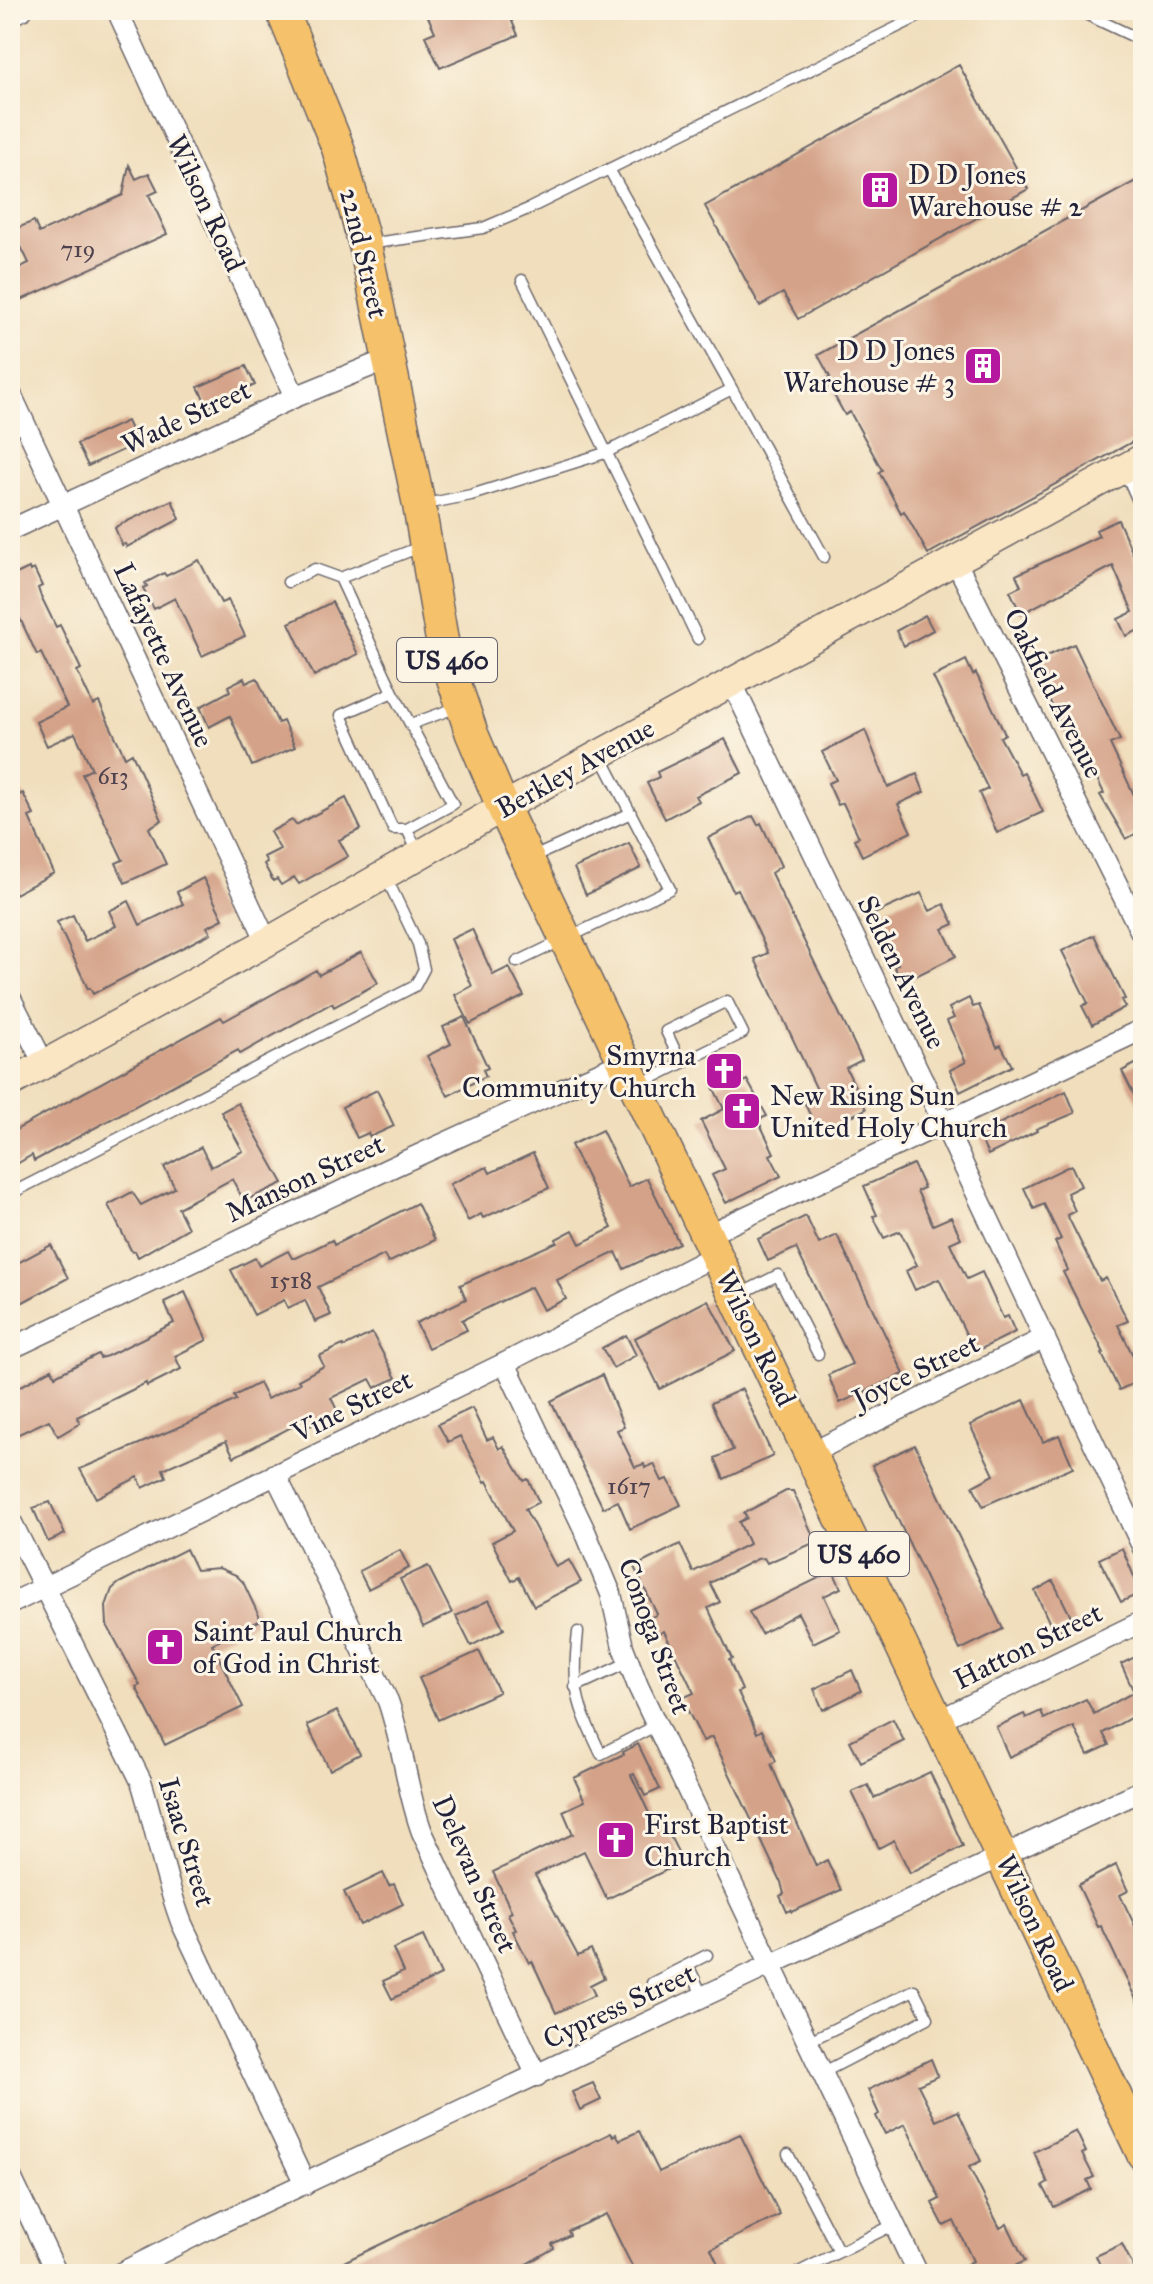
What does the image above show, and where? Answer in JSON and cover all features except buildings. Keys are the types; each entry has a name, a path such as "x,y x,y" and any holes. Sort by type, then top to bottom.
{"main road":[{"name":"22nd Street","path":"282,10 338,148 365,245 419,505"},
{"name":"Wilson Road","path":"419,505 444,652 503,807 1143,2154"}],"street":[{"path":"10,16 22,10"},
{"name":"Wilson Road","path":"117,10 295,397"},
{"name":"Wade Street","path":"10,530 295,397 388,359"},
{"name":"Lafayette Avenue","path":"10,392 267,942"},
{"path":"1135,462 1143,500"},
{"name":"Berkley Avenue","path":"10,1083 267,942 503,807 1135,462"},
{"name":"Oakfield Avenue","path":"956,562 1143,936"},
{"name":"Selden Avenue","path":"732,683 1143,1548"},
{"path":"10,997 44,1064"},
{"name":"Vine Street","path":"10,1604 505,1363 712,1245 944,1124 1143,1029"},
{"name":"Manson Street","path":"10,1349 388,1169 631,1074"},
{"name":"Joyce Street","path":"811,1453 1045,1338"},
{"name":"Conoga Street","path":"505,1363 585,1531 611,1594 629,1662 657,1725 918,2274"},
{"name":"Delevan Street","path":"275,1474 388,1701 399,1732 410,1799 422,1832 537,2076"},
{"name":"Isaac Street","path":"10,1519 141,1781 155,1823 169,1891 182,1924 305,2184"},
{"name":"Hatton Street","path":"937,1721 1143,1621"},
{"name":"Cypress Street","path":"119,2274 1143,1790"},
{"path":"10,2175 57,2274"}],"lane":[{"path":"365,245 483,228 932,10"},
{"path":"1077,10 1143,41"},
{"path":"609,169 824,557"},
{"path":"522,280 698,639"},
{"path":"419,505 471,495 605,453 732,389"},
{"path":"288,582 315,569 340,578 426,544"},
{"path":"340,578 393,692 453,804 407,829 393,829 341,715 393,692"},
{"path":"411,724 462,706"},
{"path":"517,962 670,889 600,754"},
{"path":"529,859 631,813"},
{"path":"407,829 420,855"},
{"path":"10,1194 415,986 424,969 421,957 385,875"},
{"path":"631,1074 681,1063 743,1033 727,1001 666,1031 681,1063"},
{"path":"736,1296 778,1275 818,1354"},
{"path":"578,1632 575,1687 580,1711 601,1754 657,1725"},
{"path":"575,1687 629,1662"},
{"path":"652,1983 707,1955"},
{"path":"688,1965 703,1997"},
{"path":"807,2042 914,1990 928,2018 822,2073"},
{"path":"788,2154 839,2252"},
{"path":"795,2274 895,2224"}],"place":[{"name":"D D Jones Warehouse # 2","path":"880,190"},
{"name":"D D Jones Warehouse # 3","path":"983,366"},
{"name":"Smyrna Community Church","path":"724,1071"},
{"name":"New Rising Sun United Holy Church","path":"742,1111"},
{"name":"Saint Paul Church of God in Christ","path":"165,1647"},
{"name":"First Baptist Church","path":"616,1840"}]}
